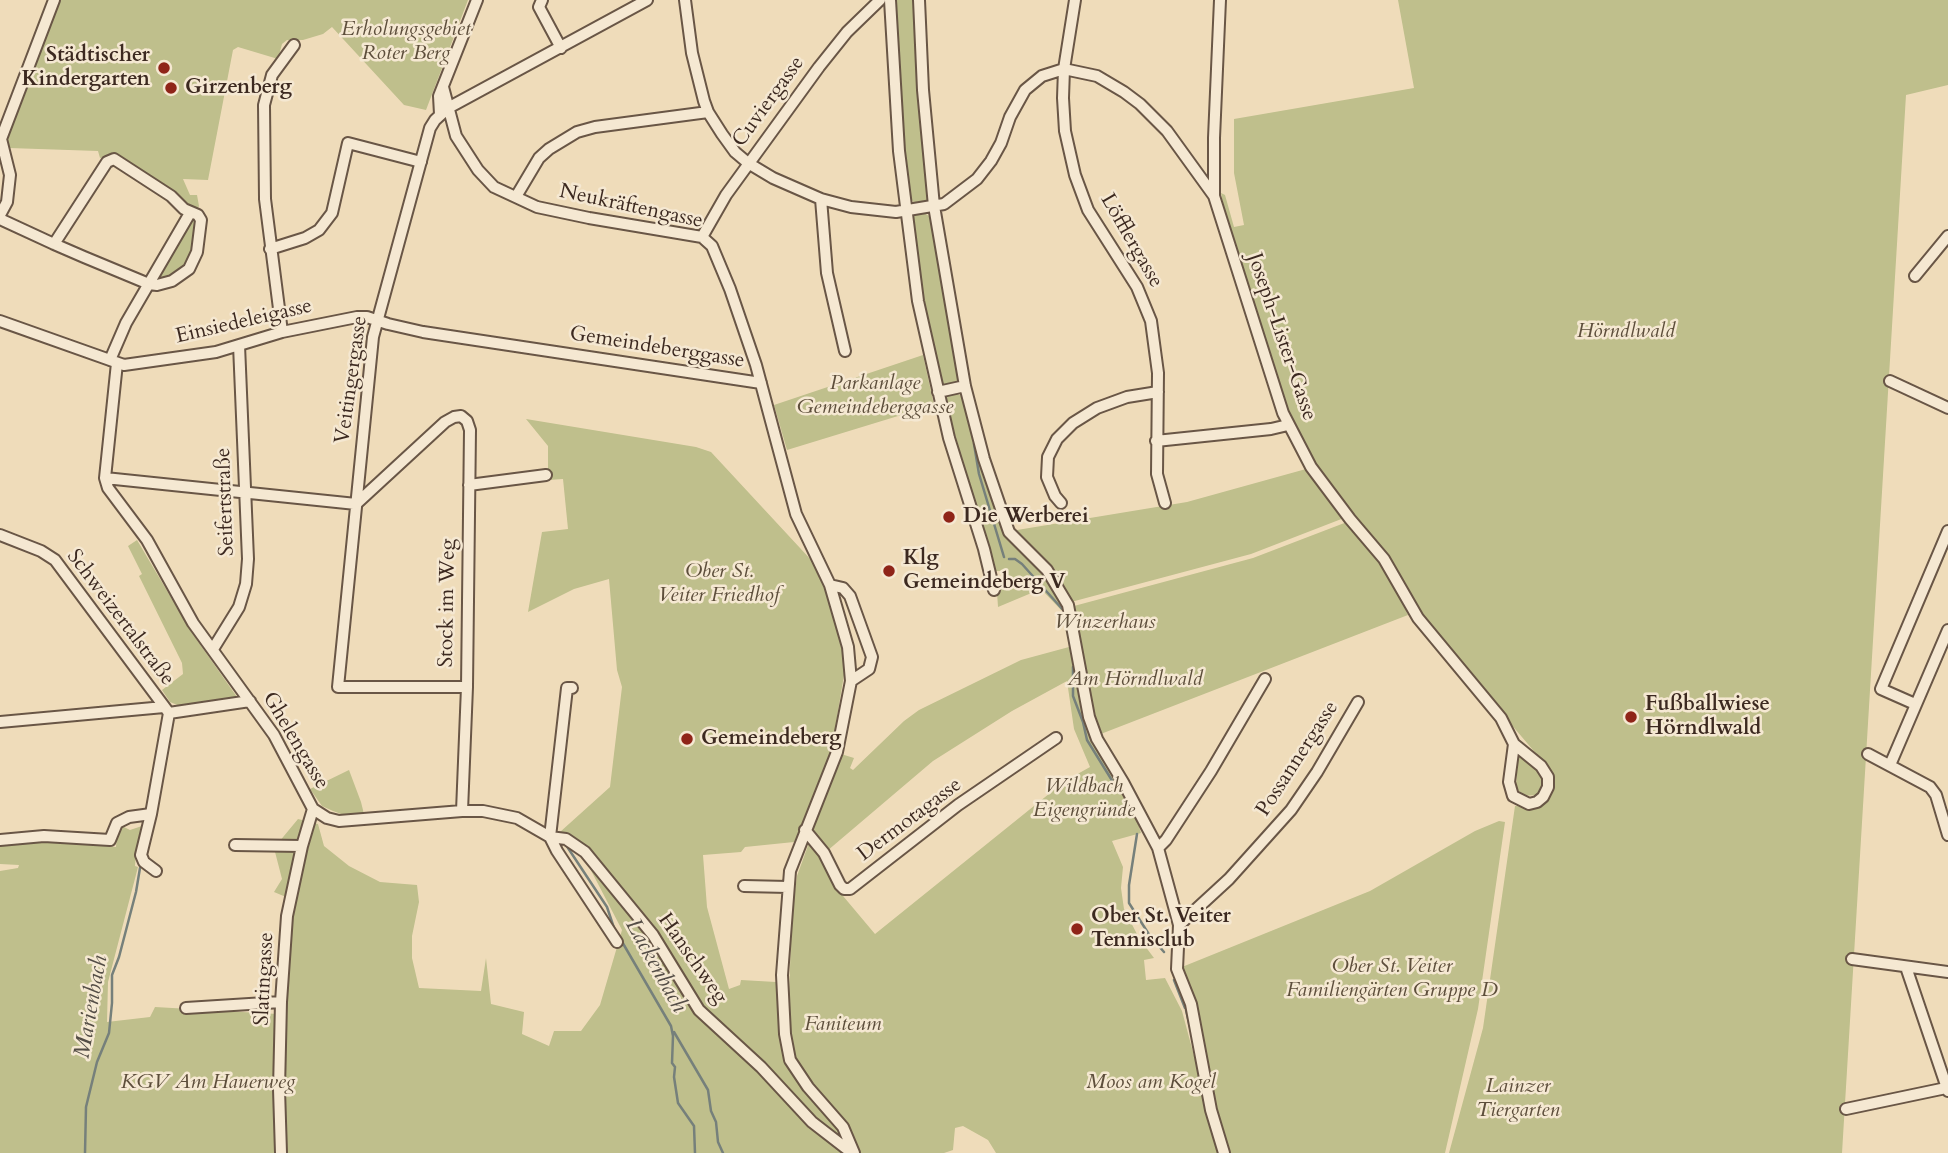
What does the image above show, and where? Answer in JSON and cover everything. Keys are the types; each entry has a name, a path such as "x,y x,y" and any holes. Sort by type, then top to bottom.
{"street":[{"path":"54,0 47,24 4,117 1,143 9,165 10,187 0,217 54,244 149,284 172,281 189,269 199,245 201,223 200,217 190,213 171,196 114,159 107,162 54,244"},
{"path":"477,0 443,87 444,111 648,0"},
{"path":"542,0 539,7 561,48"},
{"path":"685,0 692,53 708,112 729,144 748,163 773,178 821,199 867,209 906,211 934,206 954,198 977,179 992,160 1018,101 1033,82 1050,72 1064,69 1097,76 1140,104 1167,131 1214,196"},
{"name":"Cuviergasse","path":"702,237 748,163 847,32 880,0"},
{"path":"890,0 894,95 918,301 948,438 984,549 994,590"},
{"path":"919,0 923,90 934,206 965,386 984,458 1009,532 1046,570 1068,605 1089,717 1097,739 1158,848 1179,925 1177,969 1191,1004 1211,1110 1224,1153"},
{"name":"Löfflergasse","path":"1075,0 1064,69 1065,131 1075,176 1096,224 1144,303 1154,336 1157,474 1165,503"},
{"name":"Joseph-Lister-Gasse","path":"1220,0 1214,196 1288,425 1317,475 1384,559 1418,618 1501,718 1514,744 1509,782 1512,793 1521,802 1537,802 1548,787 1548,777 1525,750 1514,744"},
{"path":"282,332 265,199 264,105 272,75 294,45"},
{"name":"Veitingergasse","path":"444,111 430,128 373,337 338,687 467,687"},
{"name":"Neukräftengasse","path":"444,111 478,170 494,187 517,195 525,203 589,218 702,237 712,246 761,383"},
{"path":"517,195 539,158 577,132 595,127 708,112"},
{"path":"270,249 305,238 319,230 332,213 348,143 421,162"},
{"path":"821,199 827,273 845,351"},
{"path":"190,213 126,323 113,362 105,478 356,504"},
{"path":"1915,276 1948,236"},
{"name":"Einsiedeleigasse","path":"0,321 113,362 136,364 192,356 282,332 357,317 378,320"},
{"name":"Gemeindeberggasse","path":"378,320 423,332 761,383 796,514 830,585 848,647 850,681 836,752 796,853 788,887 782,968 785,1034 795,1070 843,1127 853,1153"},
{"name":"Seifertstraße","path":"213,649 239,607 246,584 248,559 239,345"},
{"path":"1890,381 1948,408"},
{"path":"938,393 965,386"},
{"path":"1061,503 1047,477 1048,457 1057,439 1073,423 1103,405 1127,397 1157,392"},
{"name":"Stock im Weg","path":"356,504 445,422 461,416 467,421 470,430 467,687 462,811"},
{"path":"1156,441 1288,425"},
{"path":"469,485 545,475"},
{"name":"Ghelengasse","path":"105,478 108,488 147,540 193,623 278,742 313,809 327,818 339,821 462,811 502,813 559,838"},
{"path":"1915,704 1881,690 1948,531"},
{"name":"Schweizertalstraße","path":"0,535 41,551 55,560 166,710 151,814 141,855 144,862 156,871"},
{"name":"Gemeindeberggasse","path":"830,585 843,588 850,596 872,657 869,668 850,681"},
{"path":"1890,765 1948,630"},
{"path":"1158,848 1211,771 1265,678"},
{"path":"572,688 567,688 557,851 617,942"},
{"path":"0,722 250,701"},
{"name":"Possannergasse","path":"1179,925 1270,837 1317,772 1358,702"},
{"name":"Dermotagasse","path":"805,830 824,853 840,885 844,889 850,889 958,806 1056,738"},
{"path":"1868,754 1930,787 1936,795 1948,835"},
{"name":"Slatingasse","path":"281,1153 281,1002 287,916 313,809"},
{"path":"0,840 44,836 110,840 117,823 129,817 151,814"},
{"name":"Hanschweg","path":"559,838 585,852 639,916 699,1010 761,1068 812,1122 853,1153"},
{"path":"235,845 302,846"},
{"path":"744,886 788,887"},
{"path":"1852,959 1948,972"},
{"path":"1846,1109 1947,1089 1906,967"},
{"path":"186,1008 281,1002"}],"green space":[{"name":"Erholungsgebiet Roter Berg","path":"61,0 468,0 426,110 404,105 332,27 323,34 303,40 287,40 282,44 278,59 238,47 233,50 208,180 183,179 190,195 197,195 197,210 114,155 100,158 98,151 9,148 6,137 50,15"},
{"path":"895,0 915,0 929,198 925,202 915,204 908,195 898,87"},
{"name":"Hörndlwald","path":"1398,0 1948,0 1948,85 1906,95 1842,1153 1449,1153 1483,1028 1515,806 1532,807 1549,794 1554,783 1550,770 1430,629 1351,513 1312,463 1286,409 1226,221 1221,193 1225,195 1234,227 1244,225 1234,173 1234,119 1414,88"},
{"path":"920,211 931,217 959,374 956,383 950,386 939,382 921,286 912,218"},
{"path":"194,218 194,248 189,263 176,275 155,280 189,220"},
{"name":"Parkanlage Gemeindeberggasse","path":"923,355 934,405 787,450 774,405"},
{"path":"957,394 962,396 967,406 1004,529 1047,575 1065,606 1061,610 1041,589 998,607 997,592 1006,582 1004,571 994,571 943,397"},
{"path":"526,419 696,447 711,452 813,562 824,581 842,643 844,675 831,753 805,822 794,842 745,847 741,852 703,855 707,907 729,989 740,985 741,980 776,982 781,1032 788,1023 792,912 797,876 810,840 838,890 875,934 1065,781 1090,767 1074,729 1067,681 1012,711 933,761 827,851 812,831 841,754 854,758 850,768 853,770 919,710 1021,660 1080,644 1074,606 1253,558 1347,522 1384,565 1408,615 1093,737 1134,811 1141,833 1112,841 1123,867 1121,888 1124,909 1139,938 1154,958 1144,960 1146,980 1165,978 1182,1011 1220,1153 996,1153 988,1140 963,1126 955,1128 953,1150 944,1153 0,1153 0,871 18,868 19,865 0,864 0,844 55,842 116,847 118,824 130,830 142,826 136,852 135,866 138,867 108,982 107,1022 150,1017 155,1007 277,1014 286,897 274,892 282,879 274,848 298,819 318,824 324,846 349,866 380,882 417,885 419,902 412,936 412,958 419,988 481,991 486,958 491,1004 524,1012 522,1034 549,1046 554,1031 581,1031 600,1005 622,930 584,857 560,832 610,787 622,687 617,670 609,579 574,589 528,612 542,532 568,529 563,479 548,480 548,446"},
{"path":"1306,469 1344,518 1251,554 1071,602 1011,531 1187,502"},
{"path":"137,540 192,633 237,697 180,706 170,702 162,690 183,674 182,663 139,576 142,574 128,546"},
{"path":"1520,756 1525,757 1542,774 1544,783 1536,795 1523,796 1516,787"},
{"path":"349,770 364,814 344,815 322,806 310,789"},
{"name":"Ober St. Veiter Familiengärten Gruppe D","path":"1499,821 1505,822 1478,1009 1445,1153 1228,1153 1182,967 1370,891 1475,831"}],"waterway":[{"path":"974,444 979,474 1004,557"},
{"path":"1009,559 1015,559 1022,564 1064,611"},
{"path":"1073,667 1073,696 1087,740 1113,782"},
{"path":"1137,834 1129,903 1164,952"},
{"name":"Lackenbach","path":"566,845 607,907 615,931"},
{"name":"Marienbach","path":"85,1153 86,1107 97,1062 109,1033 112,975 119,957 140,868"},
{"name":"Lackenbach","path":"621,940 671,1026 672,1063 675,1067 678,1103 694,1126 695,1153"},
{"path":"1174,980 1185,1008"},
{"path":"1186,1010 1190,1027"},
{"path":"674,1032 708,1090 718,1142 723,1153"}],"place":[{"name":"Städtischer Kindergarten","path":"164,68"},
{"name":"Girzenberg","path":"171,88"},
{"name":"Die Werberei","path":"949,517"},
{"name":"Klg Gemeindeberg V","path":"889,571"},
{"name":"Fußballwiese Hörndlwald","path":"1631,717"},
{"name":"Gemeindeberg","path":"687,739"},
{"name":"Ober St. Veiter Tennisclub","path":"1077,929"}],"park label":[{"name":"Ober St. Veiter Friedhof","path":"719,584"},
{"name":"Winzerhaus","path":"1105,623"},
{"name":"Am Hörndlwald","path":"1135,680"},
{"name":"Wildbach Eigengründe","path":"1084,799"},
{"name":"Faniteum","path":"843,1025"},
{"name":"KGV Am Hauerweg","path":"208,1083"},
{"name":"Moos am Kogel","path":"1151,1083"},
{"name":"Lainzer Tiergarten","path":"1518,1099"}]}
